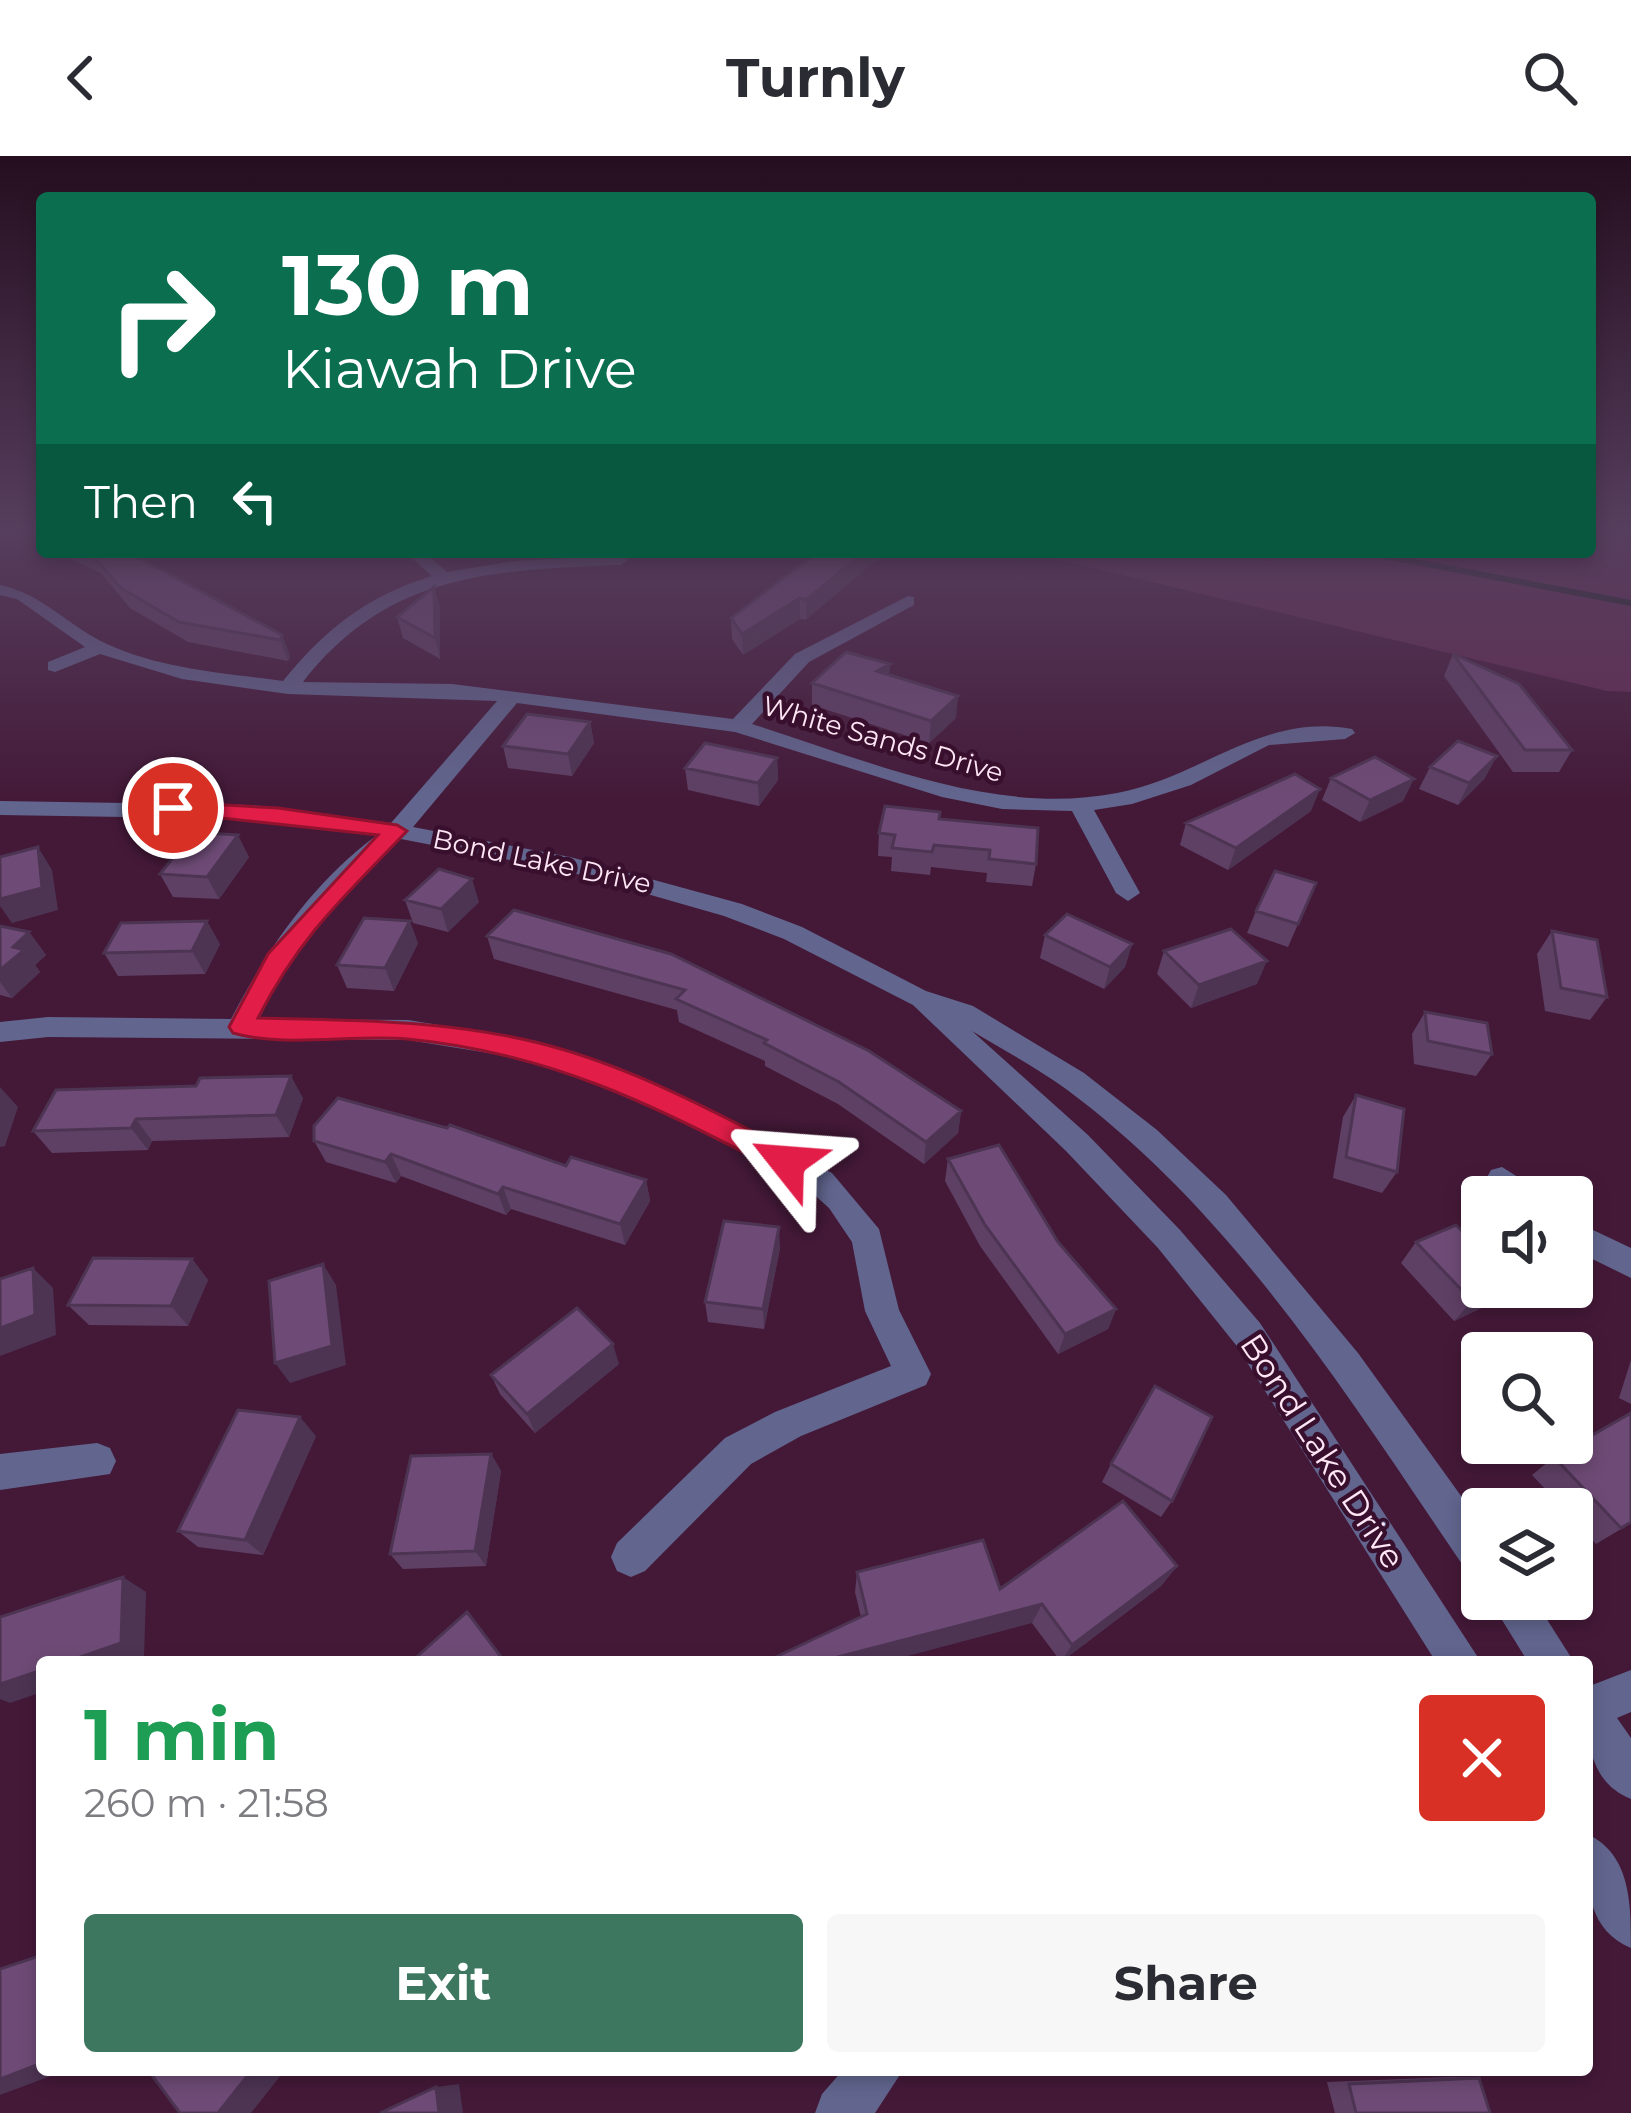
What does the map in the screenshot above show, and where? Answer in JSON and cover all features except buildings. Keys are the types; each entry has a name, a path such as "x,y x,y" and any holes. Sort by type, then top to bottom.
{"street":[{"name":"White Sands Drive","path":"58,619 99,648 182,674 288,688 452,690 738,726 978,798 1080,806 1160,788 1265,739 1345,733"},
{"path":"288,688 353,619"},
{"path":"738,726 802,658 874,619"},
{"path":"55,666 99,648"},
{"path":"242,1027 276,959 297,932 378,844 397,831 511,697"},
{"path":"1202,736 1232,754"},
{"path":"1080,806 1128,893"},
{"name":"Bond Lake Drive","path":"0,808 199,808 397,831 571,864 677,891 793,933 917,997 963,1013 1010,1037 1074,1080 1182,1170 1308,1313 1461,1529"},
{"name":"Bond Lake Drive","path":"917,997 1077,1143 1169,1239 1235,1318 1456,1656"},
{"path":"0,1032 48,1027 242,1027 439,1034 582,1064 667,1099 821,1182 856,1218 874,1258 882,1310 913,1374 788,1424 738,1451 631,1557"},
{"path":"1593,1244 1631,1264"},
{"path":"0,1472 97,1461"},
{"path":"1523,1620 1548,1656"},
{"path":"1593,1707 1631,1691"},
{"path":"1593,1719 1631,1777"},
{"path":"1593,1866 1631,1924"},
{"path":"841,2113 872,2076"}],"shaded area":[{"path":"1308,619 1631,619 1631,692 1607,691"}],"route":[{"path":"173,808 278,814 397,831 378,844 297,932 276,959 242,1027 408,1030 556,1056 667,1099 787,1162"}]}
